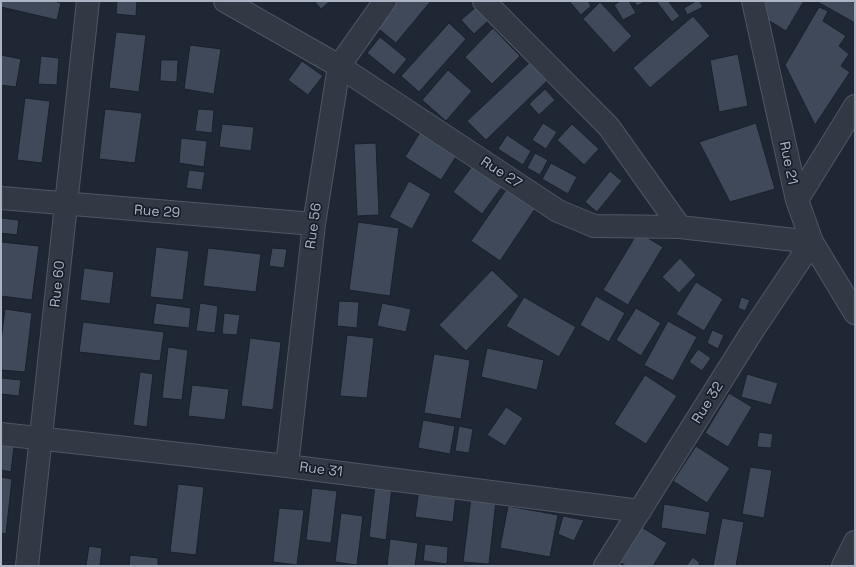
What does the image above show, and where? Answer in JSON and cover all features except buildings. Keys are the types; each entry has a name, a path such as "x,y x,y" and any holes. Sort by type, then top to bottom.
{"street":[{"name":"Rue 60","path":"27,566 88,1"},
{"name":"Rue 27","path":"225,1 339,66 558,211 594,226 680,227 812,242"},
{"name":"Rue 56","path":"287,466 314,224 339,66 386,1"},
{"path":"484,1 609,127 680,227"},
{"name":"Rue 21","path":"753,1 796,200 812,242 855,313"},
{"path":"796,200 855,106"},
{"name":"Rue 29","path":"1,198 67,205 314,224"},
{"name":"Rue 32","path":"605,566 754,330 812,242"},
{"name":"Rue 31","path":"1,434 287,466 640,511"},
{"path":"843,566 855,542"}]}
